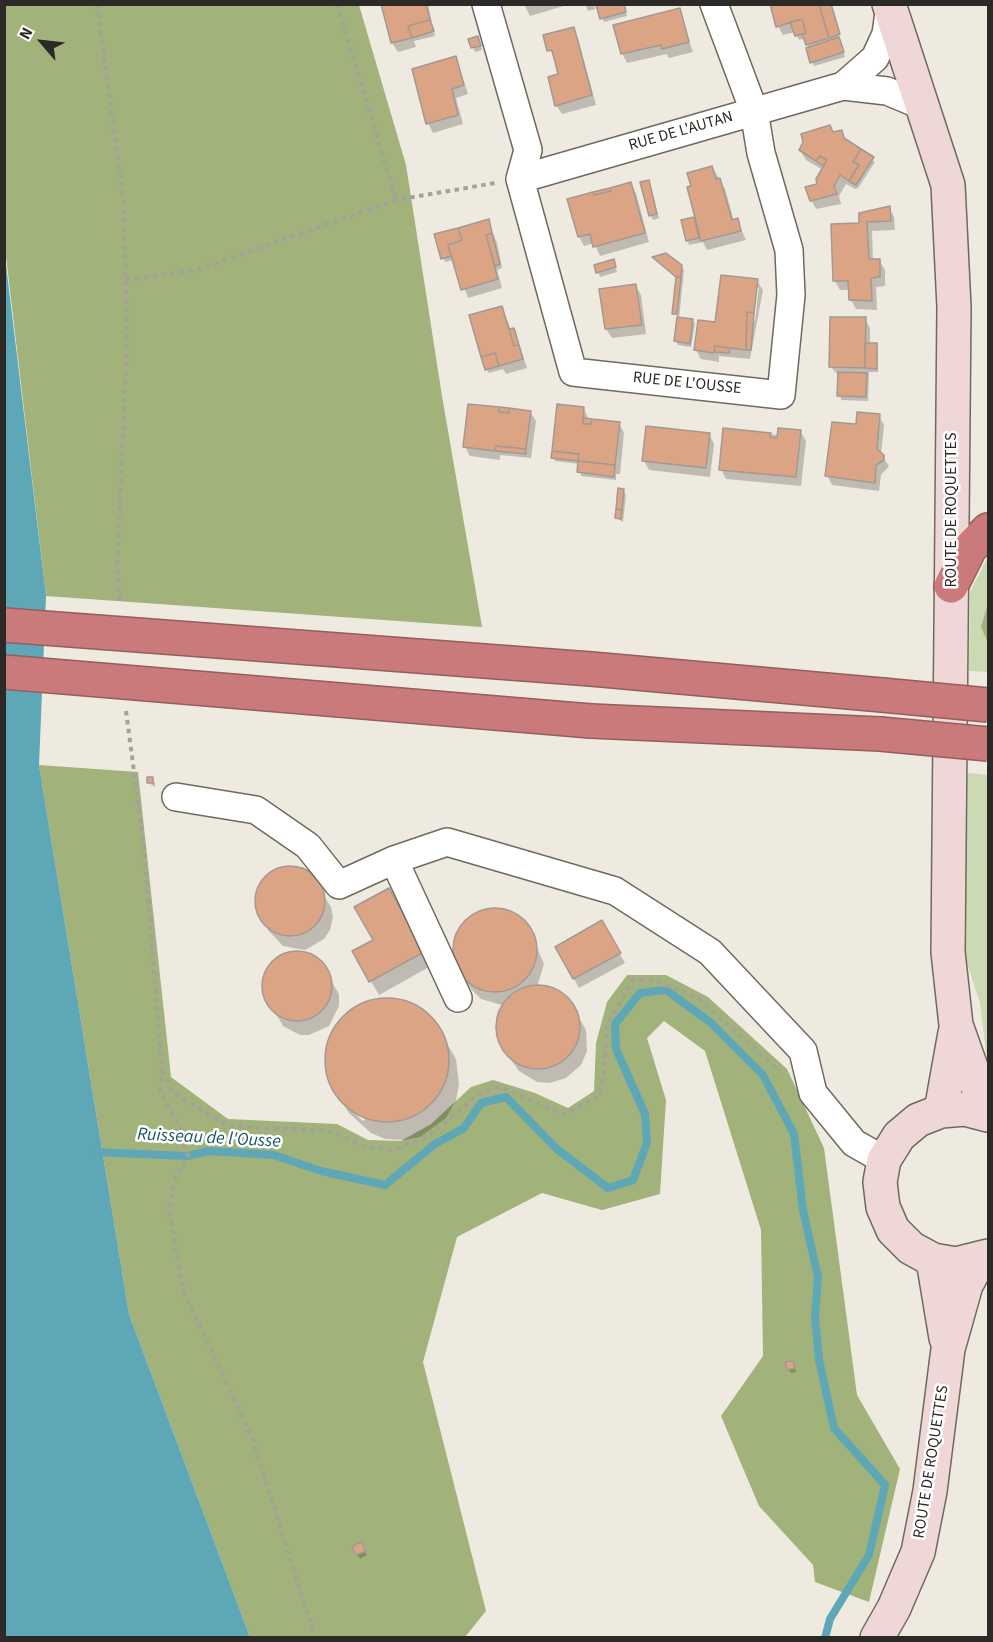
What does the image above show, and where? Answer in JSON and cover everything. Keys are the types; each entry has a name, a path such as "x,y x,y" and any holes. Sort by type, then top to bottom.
{"highway":[{"path":"951,586 970,548 988,530"},
{"path":"4,625 591,669 988,705"},
{"path":"4,672 591,721 880,734 988,744"}],"main road":[{"name":"ROUTE DE ROQUETTES","path":"890,5 948,185 954,307 948,952 956,1025 988,1115"},
{"name":"ROUTE DE ROQUETTES","path":"940,1111 956,1025"},
{"path":"984,1258 956,1264 933,1260 911,1248 893,1230 883,1207 880,1182 884,1160 898,1136 918,1120 940,1111 965,1109 988,1115"},
{"name":"ROUTE DE ROQUETTES","path":"877,1638 894,1608 918,1552 930,1491 948,1349 966,1285 984,1258"},
{"name":"ROUTE DE ROQUETTES","path":"933,1260 948,1349"}],"street":[{"path":"486,4 528,150 520,179"},
{"name":"RUE DE L'OUSSE","path":"520,179 573,372 781,395 791,294 789,250 761,153 754,111 714,4"},
{"name":"RUE DE L'AUTAN","path":"843,86 875,58 886,34 890,5"},
{"name":"RUE DE L'AUTAN","path":"520,179 843,86 887,91 923,106"},
{"path":"176,797 256,810 308,846 339,885 394,860 447,842 615,891 710,952 803,1051 813,1093 854,1143 884,1160"},
{"path":"394,860 458,998"}],"path":[{"path":"97,4 124,204 127,343 117,564 120,609"},
{"path":"337,4 396,200"},
{"path":"126,280 196,270 396,200 520,179"},
{"path":"126,710 144,847 162,1070 160,1091 182,1131 188,1155 176,1179 169,1211 183,1290 253,1440 315,1638"},
{"path":"162,1070 173,1093 228,1126 330,1131 363,1146 392,1150 427,1137 475,1097 492,1088 502,1088 563,1114 597,1097 604,1076 607,1025 634,980 650,979 698,998 773,1068 813,1093"}],"green space":[{"path":"4,5 359,5 406,165 442,396 482,627 46,596 5,248"},
{"path":"988,557 988,672 969,671 970,592"},
{"path":"988,603 988,643 981,627"},
{"path":"39,765 138,772 171,1077 228,1119 337,1124 368,1140 401,1141 431,1124 471,1087 493,1080 535,1093 568,1108 594,1091 596,1043 607,1002 627,975 666,975 708,997 787,1069 824,1148 857,1395 900,1469 869,1602 815,1582 813,1565 759,1506 721,1416 763,1356 761,1230 705,1051 664,1021 647,1038 666,1100 660,1194 602,1210 542,1193 457,1237 423,1362 486,1611 465,1637 250,1637 129,1314"},
{"path":"961,772 988,775 988,1068 980,1003 963,951"}],"water":[{"path":"4,248 46,596 39,765 129,1314 250,1637 5,1637"}],"building":[{"path":"381,4 426,4 430,20 408,26 412,38 391,43"},
{"path":"624,4 626,12 600,19 596,5"},
{"path":"770,4 819,4 829,38 806,45 802,34 806,33 802,19 776,27"},
{"path":"819,4 831,4 840,34 829,38"},
{"path":"680,8 689,42 662,49 661,45 621,54 613,25"},
{"path":"802,19 806,33 795,36 790,22"},
{"path":"430,20 434,31 412,38 408,26"},
{"path":"574,27 592,95 555,106 548,77 558,74 552,50 547,51 543,35"},
{"path":"478,36 481,46 471,48 468,39"},
{"path":"839,37 844,52 810,63 806,48"},
{"path":"456,56 464,85 452,89 458,115 426,124 412,69"},
{"path":"830,125 833,132 842,130 844,138 861,149 853,162 859,165 849,181 840,175 834,186 837,194 810,201 805,187 817,184 816,179 827,160 820,156 816,161 799,150 803,142 801,134"},
{"path":"861,149 874,157 856,185 849,181 859,165 853,162"},
{"path":"820,156 827,160 823,166 816,161"},
{"path":"712,166 716,179 720,178 732,220 738,218 741,231 701,241 687,187 691,186 687,173"},
{"path":"649,180 657,214 649,216 640,182"},
{"path":"631,182 645,233 593,247 590,234 578,237 567,199 593,192 594,195 611,191 610,188"},
{"path":"610,188 611,191 594,195 593,192"},
{"path":"890,206 891,221 867,222 869,259 880,259 880,277 871,278 872,301 849,300 848,281 833,281 831,224 859,223 859,213"},
{"path":"694,217 699,238 686,241 681,220"},
{"path":"489,219 492,233 486,235 498,279 461,290 448,245 462,240 458,228"},
{"path":"458,228 462,240 448,245 451,256 441,259 434,234"},
{"path":"492,233 500,264 495,266 486,235"},
{"path":"666,253 682,265 681,277 676,277 652,257"},
{"path":"614,259 616,267 596,273 594,265"},
{"path":"721,275 758,279 754,313 747,312 746,350 715,346 714,353 694,350 698,320 715,322"},
{"path":"676,277 681,277 677,314 672,314"},
{"path":"636,284 642,325 605,329 599,289"},
{"path":"502,306 514,346 519,345 523,359 499,366 495,353 481,357 469,315"},
{"path":"747,312 754,313 751,350 746,350"},
{"path":"677,317 693,319 690,344 674,341"},
{"path":"830,317 866,317 865,368 829,367"},
{"path":"514,328 519,345 514,346 509,329"},
{"path":"865,343 877,343 877,369 865,368"},
{"path":"715,346 730,348 729,353 714,352"},
{"path":"495,353 499,366 485,370 481,357"},
{"path":"838,372 867,373 866,397 837,396"},
{"path":"468,404 499,407 499,412 509,413 509,408 531,411 526,449 496,446 495,451 463,447"},
{"path":"557,404 584,407 583,424 591,424 592,419 620,422 615,465 578,461 579,454 552,451"},
{"path":"499,407 509,408 509,413 499,412"},
{"path":"857,412 880,414 877,449 884,455 884,460 876,465 875,483 825,476 832,422 856,424"},
{"path":"583,418 592,419 591,424 583,424"},
{"path":"646,426 710,433 706,468 642,461"},
{"path":"723,428 771,433 770,437 777,438 778,428 801,430 796,477 719,470"},
{"path":"496,446 526,449 526,454 495,451"},
{"path":"552,451 579,454 578,461 551,458"},
{"path":"578,461 615,465 614,477 577,472"},
{"path":"618,488 624,489 622,510 616,509"},
{"path":"616,509 622,510 621,519 615,518"},
{"path":"147,777 153,777 153,783 147,783"},
{"path":"290,866 303,869 315,876 322,888 325,901 322,914 315,926 303,933 290,936 277,933 265,926 258,914 255,901 258,888 265,876 277,869"},
{"path":"389,888 424,952 369,982 352,951 373,940 354,907"},
{"path":"495,908 511,911 525,920 534,934 537,950 534,966 525,980 511,989 495,992 479,989 465,980 456,966 453,950 456,934 465,920 479,911"},
{"path":"602,920 621,953 573,979 555,947"},
{"path":"297,951 310,954 322,961 329,973 332,986 329,999 322,1011 310,1018 297,1021 284,1018 272,1011 265,999 262,986 265,973 272,961 284,954"},
{"path":"538,985 554,988 568,997 577,1011 580,1027 577,1043 568,1057 554,1066 538,1069 522,1066 508,1057 499,1043 496,1027 499,1011 508,997 522,988"},
{"path":"387,998 411,1003 431,1016 444,1036 449,1060 444,1084 431,1104 411,1117 387,1122 363,1117 343,1104 330,1084 325,1060 330,1036 343,1016 363,1003"},
{"path":"793,1361 795,1368 787,1370 785,1362"},
{"path":"361,1542 366,1551 356,1555 352,1547"}],"waterway":[{"name":"Ruisseau de l'Ousse","path":"94,1152 188,1156 208,1151 274,1155 321,1171 385,1185 435,1144 464,1128 481,1103 506,1097 557,1149 608,1188 633,1180 647,1143 645,1114 616,1049 615,1024 640,993 666,990 710,1022 763,1075 794,1134 803,1210 818,1277 815,1316 819,1360 834,1428 885,1485 869,1555 830,1619 825,1638"}]}
